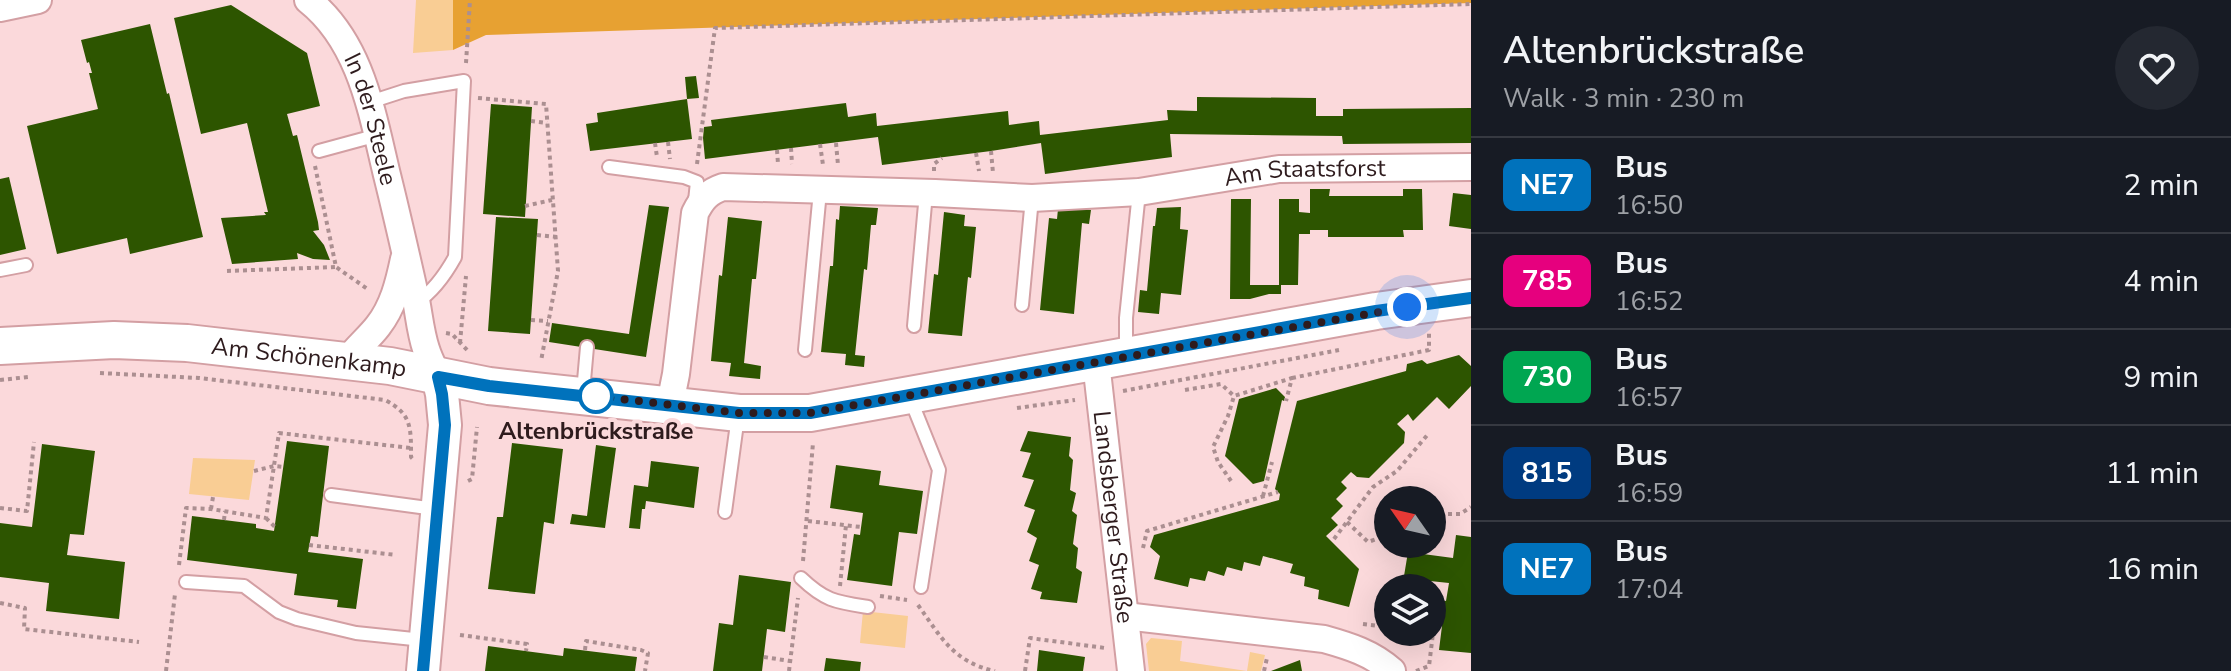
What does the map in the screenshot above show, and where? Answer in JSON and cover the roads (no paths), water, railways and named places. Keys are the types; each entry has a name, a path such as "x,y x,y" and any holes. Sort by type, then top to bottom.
{"main road":[{"name":"Am Schönenkamp","path":"0,346 114,340 187,343 390,366 489,386 739,413 810,413 909,395 1108,371 1376,311 1471,298"}],"street":[{"path":"0,8 38,0"},
{"name":"In der Steele","path":"308,0 337,29 352,56 370,102 426,352 438,377"},
{"name":"Am Staatsforst","path":"695,213 702,199 711,191 723,187 1032,198 1139,192 1279,169 1471,167"},
{"path":"670,404 695,213"},
{"name":"In der Steele","path":"347,361 380,324 394,297 406,252"},
{"name":"Landsberger Straße","path":"1108,371 1130,661"},
{"path":"425,656 445,425 438,377"},
{"path":"1125,616 1324,639 1351,646 1379,659 1392,671"}],"lane":[{"path":"370,102 404,91 464,81 455,257 429,294 416,303"},
{"path":"319,151 378,135"},
{"path":"609,167 684,177 697,182 695,213"},
{"path":"805,350 820,191"},
{"path":"1108,371 1126,318 1139,192"},
{"path":"914,326 926,193"},
{"path":"1022,305 1032,198"},
{"path":"0,270 26,265"},
{"path":"582,395 587,347"},
{"path":"909,395 939,470 921,587"},
{"path":"725,512 739,413"},
{"path":"331,495 438,510"},
{"path":"801,578 833,602 869,601"},
{"path":"182,582 244,586 279,612 297,619 356,633 425,656"}],"place":[{"name":"Altenbrückstraße","path":"596,396"}]}
